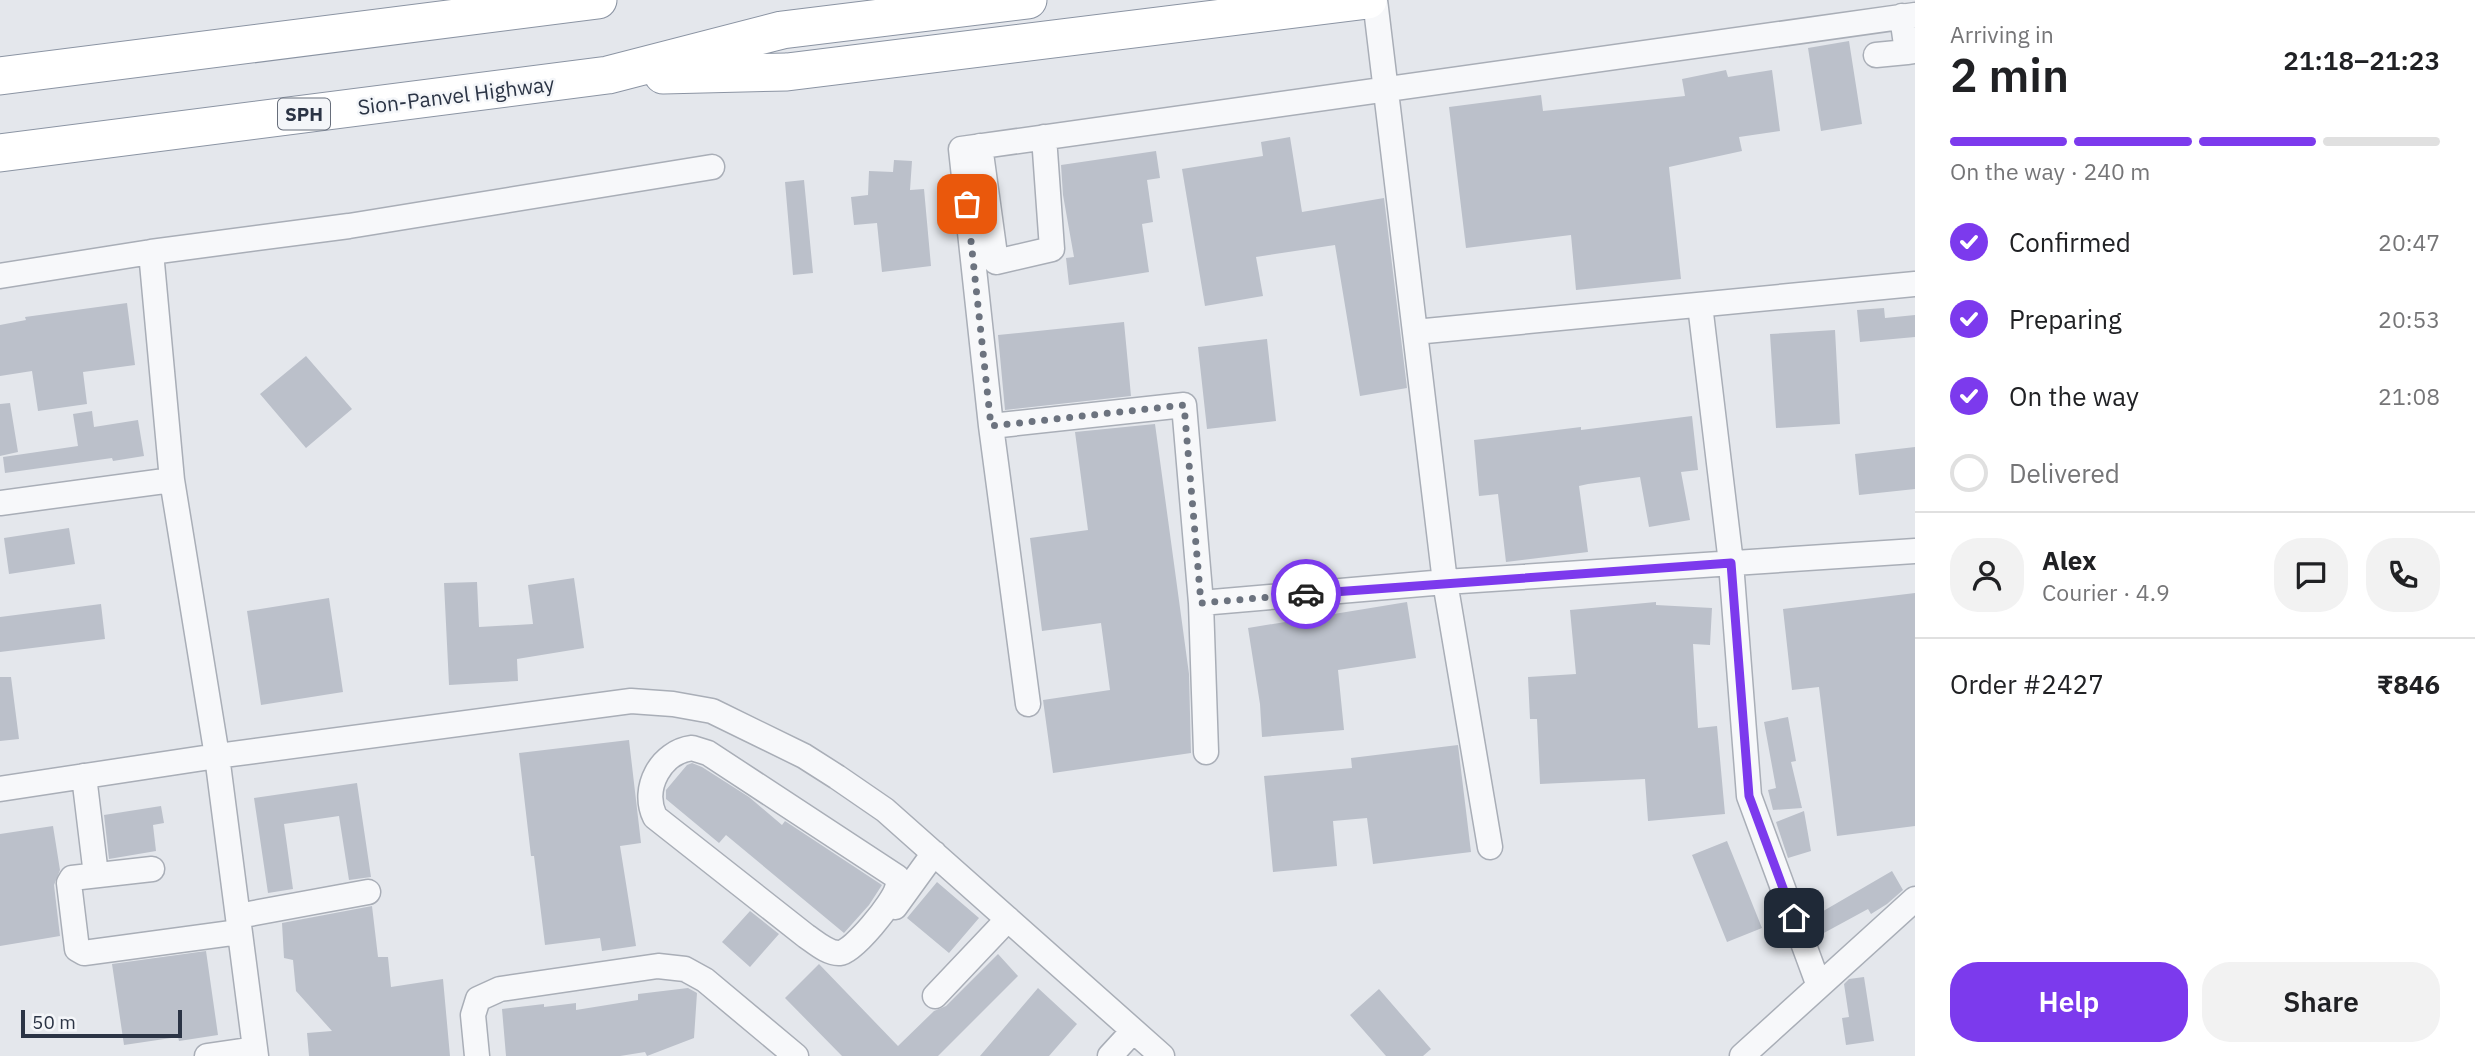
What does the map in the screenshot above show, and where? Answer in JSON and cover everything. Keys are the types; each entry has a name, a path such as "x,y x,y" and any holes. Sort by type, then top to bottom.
{"highway":[{"path":"0,76 598,0"},
{"name":"Sion-Panvel Highway","path":"0,153 608,75 782,30 1028,0"},
{"path":"608,75 788,72 1368,0"}],"street":[{"path":"1375,0 1445,582 1490,847"},
{"path":"1028,704 991,426 961,149 1908,15 1911,52 1876,55"},
{"path":"980,146 996,262 1052,249 1044,137"},
{"path":"0,275 349,226 712,167"},
{"path":"151,252 172,480 217,756 256,1053 207,1056"},
{"path":"1415,332 1915,284"},
{"path":"1700,305 1731,563 1749,796 1819,986"},
{"path":"991,426 1184,405 1201,603 1206,752"},
{"path":"0,503 172,480"},
{"path":"1201,603 1445,582 1915,551"},
{"path":"0,789 217,756 631,701 673,704 712,711 792,750 885,810 1162,1056"},
{"path":"708,753 712,711"},
{"path":"684,749 701,749 708,753 897,877 898,886 894,897 852,948 840,953 830,951 806,936 655,817 651,808 651,792 656,772 666,760 684,749"},
{"path":"84,776 96,875"},
{"path":"886,919 934,853"},
{"path":"152,869 72,878 69,883 77,948 84,953 238,924 368,892"},
{"path":"1742,1056 1915,900"},
{"path":"936,996 1009,919"},
{"path":"477,1056 473,1015 478,999 500,989 658,966 685,969 705,980 796,1056"},
{"path":"1110,1056 1133,1031"}],"building":[{"path":"1849,41 1862,124 1821,131 1808,48"},
{"path":"1726,70 1728,77 1772,70 1780,131 1739,137 1742,151 1669,167 1681,279 1576,290 1571,235 1466,248 1449,107 1541,95 1543,111 1685,96 1682,79"},
{"path":"1290,137 1302,212 1384,198 1407,388 1360,396 1335,245 1256,257 1263,296 1205,306 1182,169 1263,156 1261,142"},
{"path":"1156,151 1160,178 1147,180 1153,222 1142,224 1149,272 1069,285 1066,258 1074,257 1063,195 1061,165"},
{"path":"894,160 912,161 910,190 924,189 931,266 882,272 877,223 854,225 851,197 868,195 869,171 893,172"},
{"path":"804,180 813,273 793,275 785,182"},
{"path":"127,303 135,365 83,372 87,404 38,411 32,371 0,376 0,325 26,320 25,317"},
{"path":"1884,308 1885,318 1915,315 1915,337 1860,342 1857,310"},
{"path":"1124,322 1131,396 1005,410 998,335"},
{"path":"1835,330 1840,424 1776,428 1770,334"},
{"path":"1267,339 1276,421 1207,429 1198,347"},
{"path":"306,356 352,409 306,448 260,394"},
{"path":"10,403 18,452 0,456 0,404"},
{"path":"92,411 94,427 138,420 144,456 5,473 3,457 78,446 73,414"},
{"path":"1692,416 1698,470 1681,472 1690,520 1649,527 1640,477 1579,486 1588,552 1506,562 1498,494 1479,496 1474,440"},
{"path":"1155,424 1189,674 1191,753 1053,773 1043,700 1110,690 1101,623 1042,631 1030,538 1088,530 1075,432"},
{"path":"1915,447 1915,489 1859,495 1855,454"},
{"path":"69,528 75,564 9,574 4,538"},
{"path":"574,578 584,648 517,659 518,681 449,685 444,583 477,582 479,627 533,624 528,585"},
{"path":"1915,593 1915,826 1837,836 1819,687 1792,690 1783,609"},
{"path":"329,598 343,692 261,705 247,611"},
{"path":"1407,602 1416,658 1338,670 1344,730 1262,737 1260,704 1248,628"},
{"path":"1656,602 1656,605 1712,608 1710,645 1693,644 1698,728 1717,726 1725,814 1648,821 1645,779 1540,784 1537,719 1530,719 1528,677 1576,674 1570,610"},
{"path":"101,604 105,639 0,652 0,617"},
{"path":"0,677 11,677 19,739 0,741"},
{"path":"1788,717 1796,761 1791,762 1802,808 1773,810 1768,790 1776,788 1764,722"},
{"path":"629,740 641,843 620,846 636,946 602,951 600,938 545,945 519,753"},
{"path":"1458,745 1471,852 1373,864 1367,818 1333,821 1337,866 1273,872 1264,776 1352,768 1351,758"},
{"path":"692,763 749,797 782,825 785,821 882,885 869,905 844,933 726,835 719,843 666,799 666,790 687,765"},
{"path":"357,783 371,877 349,880 339,816 284,824 293,889 268,893 254,798"},
{"path":"161,806 164,823 153,825 156,851 109,859 104,815"},
{"path":"1804,811 1811,851 1788,858 1776,822"},
{"path":"53,826 60,870 54,885 60,936 0,946 0,834"},
{"path":"1727,841 1762,928 1727,942 1692,855"},
{"path":"1892,871 1903,890 1871,914 1868,909 1822,934 1813,917"},
{"path":"937,882 979,918 949,953 907,918"},
{"path":"372,906 378,957 388,957 391,987 443,979 450,1056 309,1056 307,1033 332,1031 296,991 293,960 284,958 282,923"},
{"path":"750,911 779,934 750,967 722,942"},
{"path":"206,951 218,1035 179,1041 178,1037 124,1045 112,964"},
{"path":"998,954 1018,976 938,1056 842,1056 785,998 819,964 898,1046 934,1011 946,1006"},
{"path":"1864,977 1874,1041 1846,1045 1842,1018 1849,1017 1844,984 1849,979"},
{"path":"688,988 697,993 694,1038 647,1056 645,1052 620,1056 506,1056 502,1009 576,1003 576,1010 638,1000 638,994"},
{"path":"1038,988 1077,1024 1049,1056 980,1056"},
{"path":"1379,989 1431,1049 1423,1056 1386,1056 1350,1015"}],"way so far":[{"path":"967,204 991,426 1184,405 1201,603 1306,594"}],"route":[{"path":"1306,594 1731,563 1749,796 1794,918"}]}
